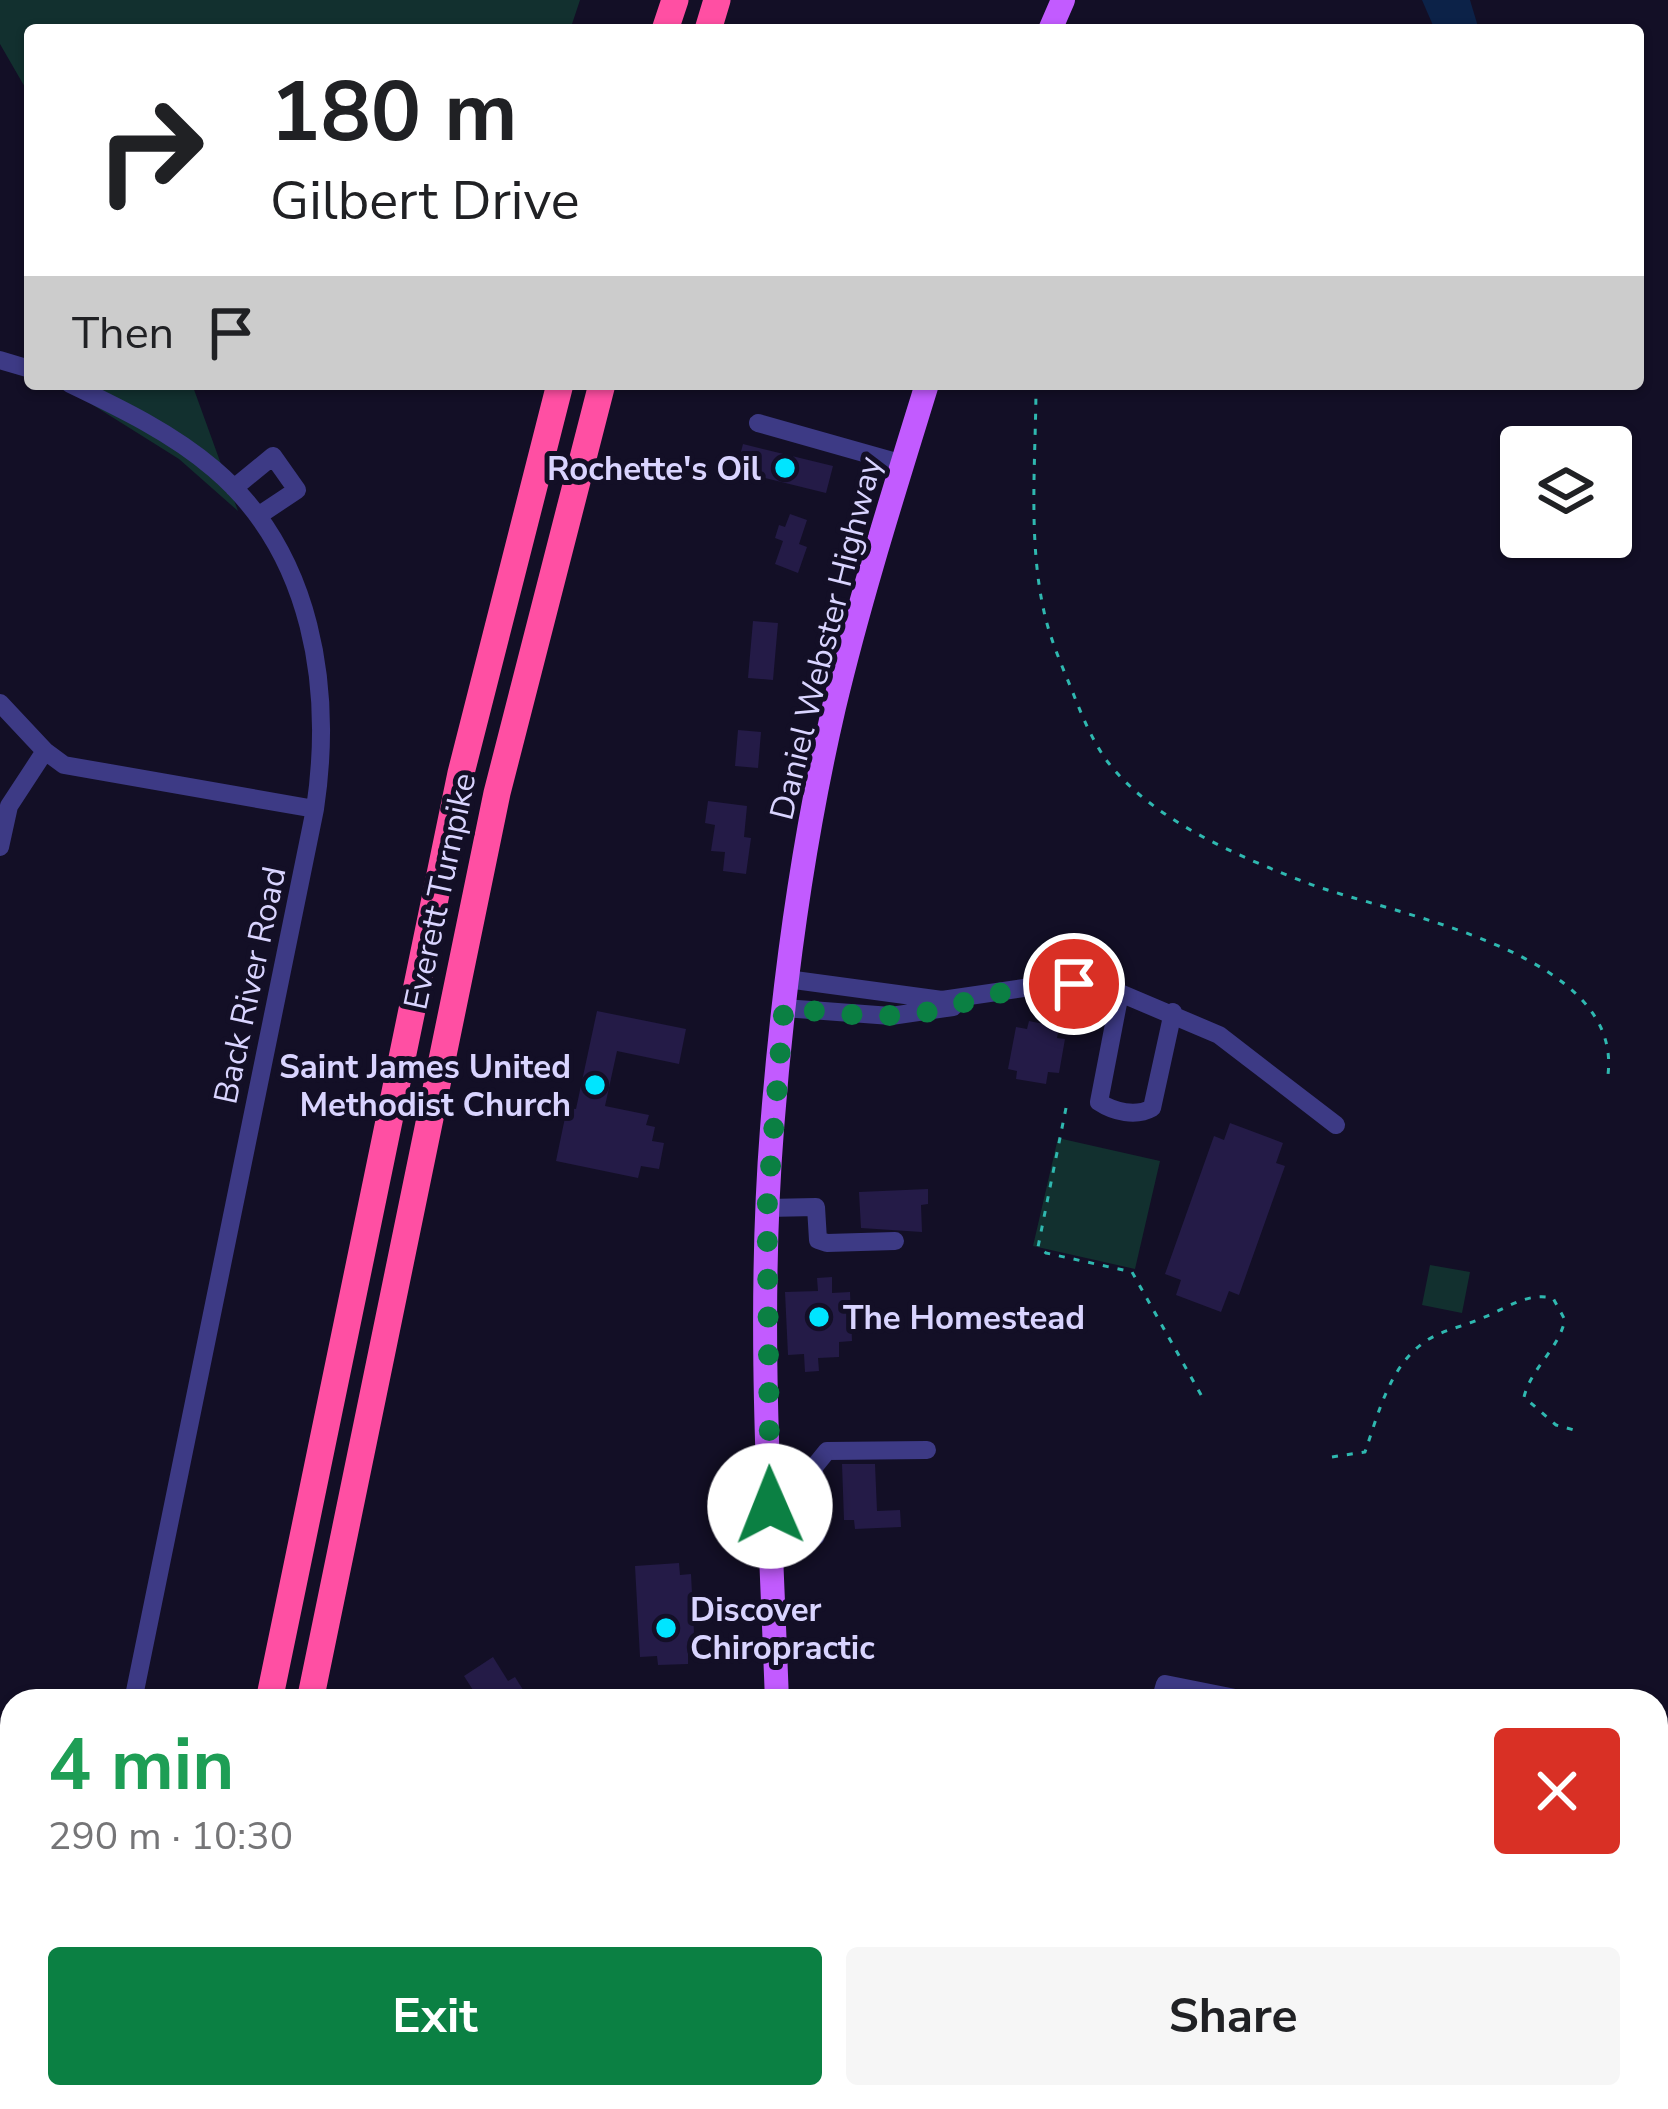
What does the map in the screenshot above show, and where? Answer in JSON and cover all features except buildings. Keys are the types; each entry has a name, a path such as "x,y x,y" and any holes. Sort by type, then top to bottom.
{"highway":[{"name":"Everett Turnpike","path":"271,1689 461,773 558,390"},
{"name":"Everett Turnpike","path":"312,1689 497,793 600,390"}],"main road":[{"name":"Daniel Webster Highway","path":"777,1689 767,1208 787,980 812,814 835,705 925,390"}],"street":[{"name":"Back River Road","path":"82,390 166,434 234,488 258,516 292,578 318,660 323,726 315,809 135,1689"},
{"path":"758,423 903,464"},
{"path":"234,488 273,455 297,490 258,516"},
{"path":"0,704 45,751 72,767 315,809"},
{"path":"0,847 9,806 45,751"},
{"path":"787,980 914,998 974,998 1051,984 1120,993 1173,1012 1246,1052 1336,1124"},
{"path":"1120,993 1099,1102 1110,1109 1142,1114 1152,1108 1173,1012"},
{"path":"784,1008 916,1015 948,1010 974,998"},
{"path":"767,1208 816,1207 818,1240 826,1243 895,1240"},
{"path":"816,1536 814,1467 827,1451 927,1450"},
{"path":"770,1468 814,1467"}],"path":[{"path":"1036,390 1037,538 1046,619 1091,737 1109,764 1165,813 1268,866 1506,949 1546,968 1570,988 1600,1026 1610,1053 1607,1081"},
{"path":"1066,1108 1038,1247 1046,1253 1132,1272 1205,1402"},
{"path":"1332,1457 1365,1452 1384,1396 1416,1349 1447,1330 1542,1296 1553,1298 1565,1320 1524,1397 1562,1429 1579,1426"}],"green space":[{"path":"0,0 580,0 572,24 24,24 24,86 0,44"},
{"path":"69,390 194,390 238,511 179,459"},
{"path":"1058,1138 1160,1161 1135,1269 1033,1246"},
{"path":"1430,1265 1470,1272 1462,1313 1422,1305"}],"water":[{"path":"1422,0 1470,0 1477,24 1432,24"}],"place":[{"name":"Rochette's Oil","path":"785,468"},
{"name":"Saint James United Methodist Church","path":"595,1085"},
{"name":"The Homestead","path":"819,1317"},
{"name":"Discover Chiropractic","path":"666,1628"}],"route":[{"path":"770,1506 767,1208 784,1008 916,1015 1012,990 1074,984"}]}
